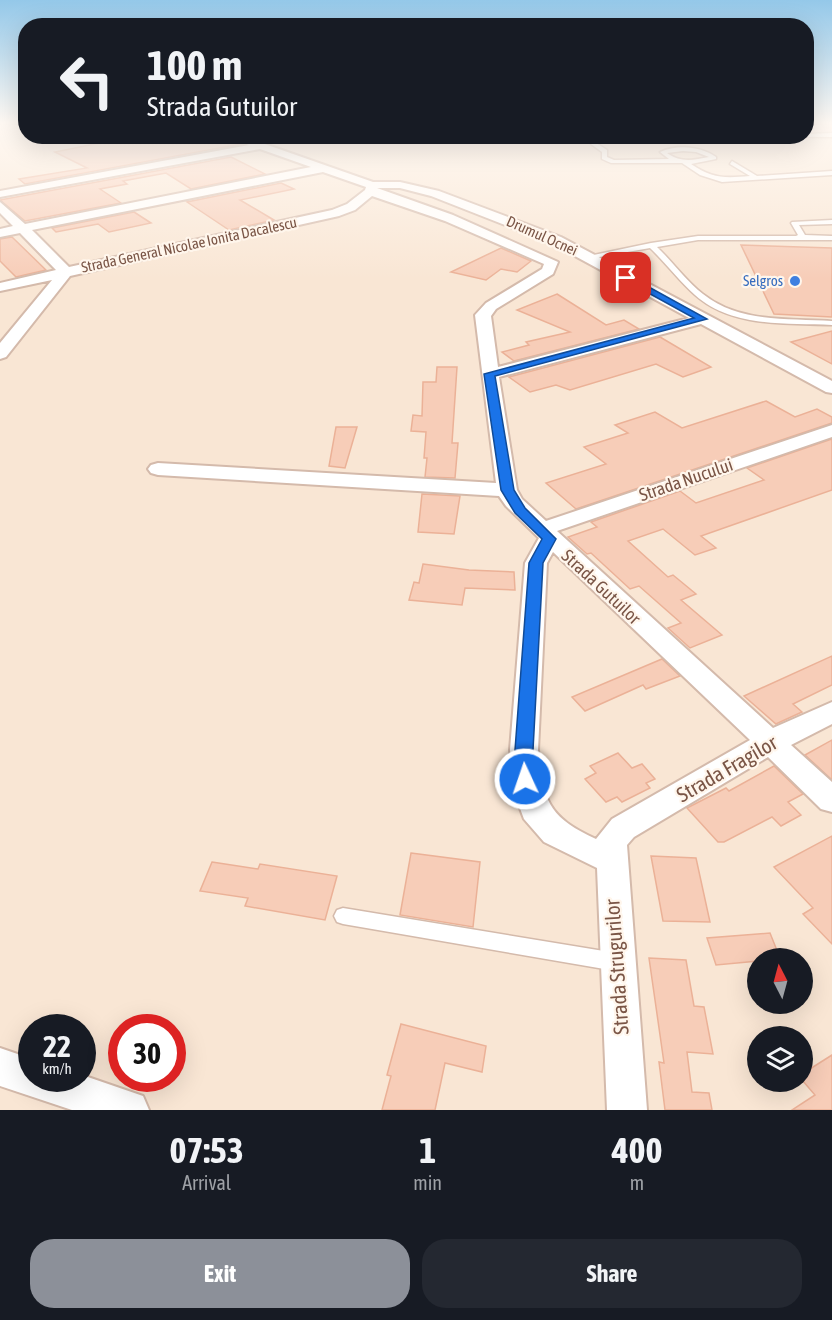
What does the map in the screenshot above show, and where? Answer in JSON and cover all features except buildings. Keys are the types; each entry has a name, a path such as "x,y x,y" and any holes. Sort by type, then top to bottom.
{"street":[{"path":"0,194 103,175"},
{"path":"0,233 288,175"},
{"name":"Drumul Ocnei","path":"338,175 372,188 400,185 443,196 528,228 588,257 832,388"},
{"name":"Strada General Nicolae Ionita Dacalescu","path":"0,287 335,213 351,207 372,188"},
{"name":"Strada Gutuilor","path":"372,188 551,262 548,271 485,311 482,321 507,490 513,502 832,800"},
{"path":"0,206 66,272 0,354"},
{"path":"490,374 702,319"},
{"path":"0,329 21,330"},
{"name":"Strada Nucului","path":"545,534 832,431"},
{"path":"158,469 507,490"},
{"path":"545,534 536,563 524,750 525,779 536,816 544,824 580,847 617,844"},
{"name":"Strada Fragilor","path":"617,844 771,742 832,712"},
{"name":"Strada Strugurilor","path":"617,844 617,962 627,1110"},
{"path":"0,1067 18,1073"},
{"path":"75,1092 129,1110"}],"lane":[{"path":"705,175 715,179 758,179 810,175"},
{"path":"751,175 758,179"},
{"path":"801,237 794,223 832,222"},
{"path":"588,257 698,238 832,238"},
{"path":"651,245 700,295 731,313 764,319 832,323"},
{"path":"343,916 617,962"}],"shaded area":[{"path":"0,175 832,175 832,1110 0,1110"}],"place":[{"name":"Selgros","path":"795,281"}],"route":[{"path":"525,779 524,750 536,563 549,539 513,502 507,490 490,374 702,319 626,278"}]}
